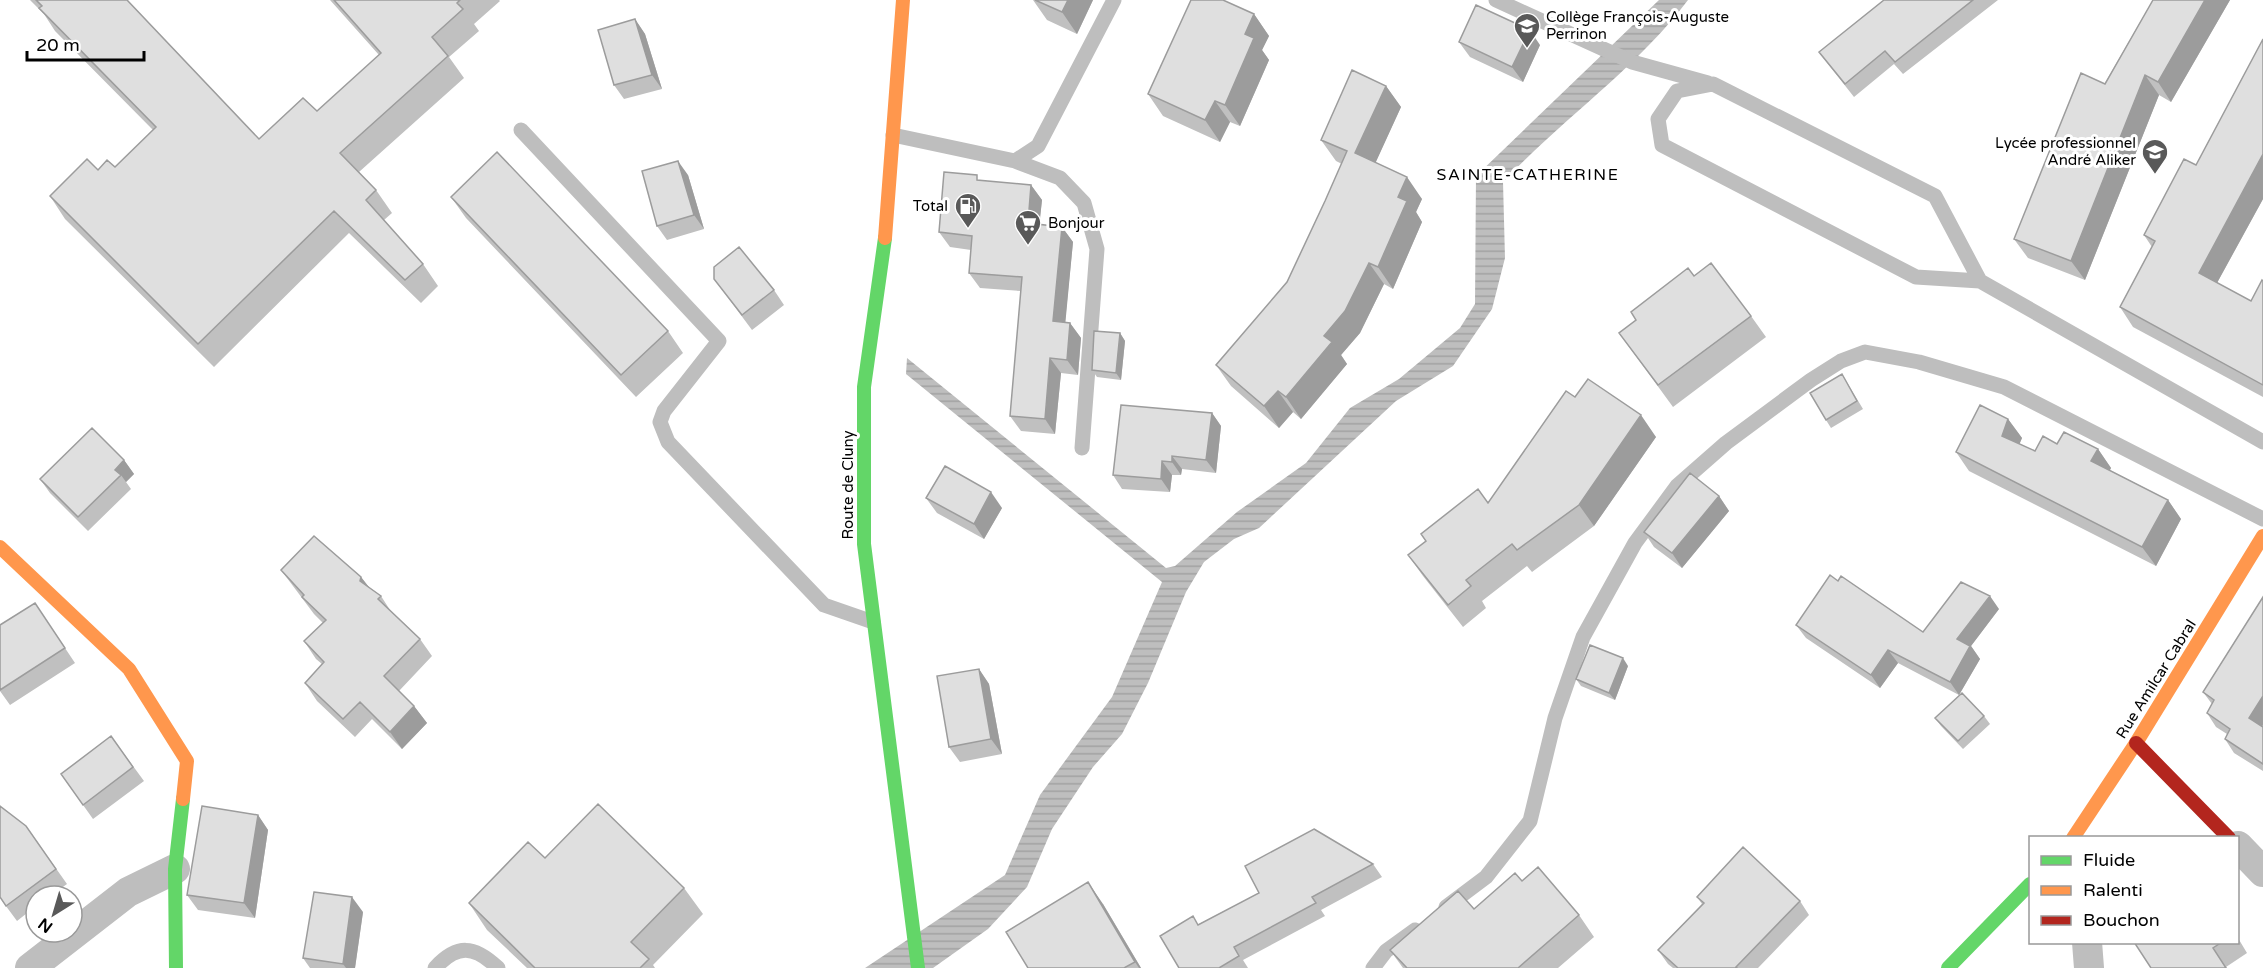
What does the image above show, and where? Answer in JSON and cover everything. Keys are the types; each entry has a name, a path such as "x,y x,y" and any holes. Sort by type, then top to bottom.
{"street":[{"name":"Route de Cluny","path":"903,0 885,243 864,387 864,544 906,890 918,968"},
{"name":"Rue Amilcar Cabral","path":"2075,836 2136,744 2263,536"},
{"path":"0,547 129,669 186,761 175,869 176,968"},
{"path":"2136,744 2228,836"},
{"path":"2239,847 2263,872"},
{"path":"30,968 128,892 175,869"},
{"path":"1948,968 2029,886"},
{"path":"2087,944 2090,968"}],"lane":[{"path":"1015,160 1038,146 1114,0"},
{"path":"1496,0 1632,62 1713,84 1935,196 1980,281"},
{"path":"1713,84 1677,91 1658,119 1662,145 1916,277 1980,281 2263,442"},
{"path":"521,130 719,341 664,411 660,422 668,442 824,605 873,622"},
{"path":"893,135 1015,160 1060,178 1084,203 1096,249 1082,447"},
{"path":"1373,968 1386,951 1486,877 1530,821 1555,718 1583,637 1635,543 1677,486 1726,442 1811,380 1842,361 1865,352 1919,362 2004,387 2263,519"},
{"path":"435,968 448,954 468,950 488,959 498,968"}],"shaded area":[{"path":"1659,0 1688,0 1645,49 1503,182 1505,258 1492,309 1453,366 1396,401 1259,528 1234,539 1204,562 1186,592 1148,683 1122,734 1093,767 1052,829 1027,887 988,929 933,968 865,968 1005,875 1040,795 1112,697 1162,582 906,374 907,358 1166,568 1175,566 1237,512 1306,463 1350,408 1399,379 1460,328 1475,304 1476,176"}],"building":[{"path":"36,0 127,0 259,139 303,98 317,111 381,53 334,0 460,0 457,3 463,9 432,37 448,56 340,153 376,190 366,200 423,264 405,280 334,211 198,344 50,196 87,159 98,170 107,160 115,167 156,127 39,8 42,6"},
{"path":"1035,0 1068,0 1062,12"},
{"path":"1191,0 1223,0 1254,14 1245,34 1254,38 1225,105 1215,101 1205,120 1148,94"},
{"path":"1884,0 1973,0 1895,62 1885,51 1845,84 1819,52"},
{"path":"2153,0 2205,0 2158,82 2145,75 2071,261 2014,239 2081,73 2105,84"},
{"path":"1476,5 1530,30 1512,67 1459,42"},
{"path":"635,19 652,75 614,85 598,30"},
{"path":"2263,39 2263,154 2199,273 2251,301 2263,281 2263,385 2120,307 2155,241 2144,235 2184,159 2196,165"},
{"path":"1352,70 1386,86 1355,153 1407,177 1398,197 1407,201 1378,267 1369,263 1345,311 1324,336 1332,342 1286,397 1278,391 1264,406 1216,365 1287,282 1325,201 1347,151 1321,140"},
{"path":"497,152 668,331 621,375 451,197"},
{"path":"678,161 694,215 657,226 642,171"},
{"path":"944,172 977,175 977,180 1031,185 1028,223 1062,227 1053,321 1070,323 1067,360 1050,358 1045,419 1010,416 1022,277 969,273 972,236 939,232"},
{"path":"739,247 774,290 742,315 714,279 714,267"},
{"path":"1711,263 1751,316 1658,385 1619,333 1636,320 1631,312 1688,268 1694,276"},
{"path":"1094,331 1120,333 1116,373 1092,370"},
{"path":"1842,374 1857,401 1826,420 1810,393"},
{"path":"1588,379 1641,415 1579,505 1517,550 1512,544 1466,580 1471,586 1448,605 1408,555 1426,541 1421,534 1478,489 1488,503 1566,391 1575,397"},
{"path":"1121,405 1212,413 1206,460 1172,456 1172,462 1162,461 1161,479 1113,475"},
{"path":"1980,405 2008,419 2002,436 2035,451 2043,436 2057,444 2064,432 2098,449 2091,461 2168,500 2142,547 1956,452"},
{"path":"92,428 124,460 115,470 121,475 78,517 40,479"},
{"path":"945,466 991,492 974,524 926,498"},
{"path":"1690,473 1719,496 1672,553 1644,532"},
{"path":"314,536 361,577 360,581 381,596 378,599 420,639 384,676 414,706 390,732 360,702 343,719 305,683 324,662 304,641 326,620 302,597 304,595 281,570"},
{"path":"1830,575 1838,581 1841,576 1923,632 1961,582 1990,596 1957,639 1970,646 1950,682 1888,650 1871,675 1796,625"},
{"path":"2263,597 2263,696 2249,718 2263,727 2263,764 2225,739 2230,729 2207,713 2214,700 2203,692"},
{"path":"35,603 65,648 0,690 0,625"},
{"path":"1590,645 1623,658 1609,693 1576,679"},
{"path":"979,669 991,739 949,747 937,676"},
{"path":"1962,693 1984,716 1958,741 1935,718"},
{"path":"111,736 133,767 83,805 61,774"},
{"path":"598,804 684,888 631,942 649,959 640,968 535,968 469,903 528,842 545,858"},
{"path":"0,806 26,826 56,869 36,884 24,884 24,893 6,906 0,897"},
{"path":"202,806 258,815 244,903 187,895"},
{"path":"1314,829 1373,864 1312,897 1316,903 1234,947 1239,956 1219,968 1179,968 1160,936 1193,916 1198,925 1259,893 1245,866"},
{"path":"1743,847 1800,901 1737,968 1678,968 1658,950 1704,903 1697,897"},
{"path":"1538,867 1579,915 1518,968 1407,968 1390,950 1458,891 1474,909 1515,873 1522,881"},
{"path":"1088,882 1135,962 1124,968 1028,968 1006,932"},
{"path":"314,892 352,897 343,964 303,958"},
{"path":"2135,944 2219,944 2213,948 2226,968 2151,968"}],"traffic: fast":[{"path":"885,238 864,387 864,544 918,968"},
{"path":"176,968 175,869 183,799"},
{"path":"1948,968 2029,885"}],"traffic: slow":[{"path":"885,238 903,0"},
{"path":"2074,836 2136,743 2263,536"},
{"path":"0,547 129,669 187,761 183,799"}],"traffic: jam":[{"path":"2136,743 2227,836"}],"place":[{"name":"Collège François-Auguste Perrinon","path":"1527,49"},
{"name":"Lycée professionnel André Aliker","path":"2155,175"},
{"name":"Total","path":"968,229"},
{"name":"Bonjour","path":"1028,246"}],"district":[{"name":"SAINTE-CATHERINE","path":"1528,175"}]}
